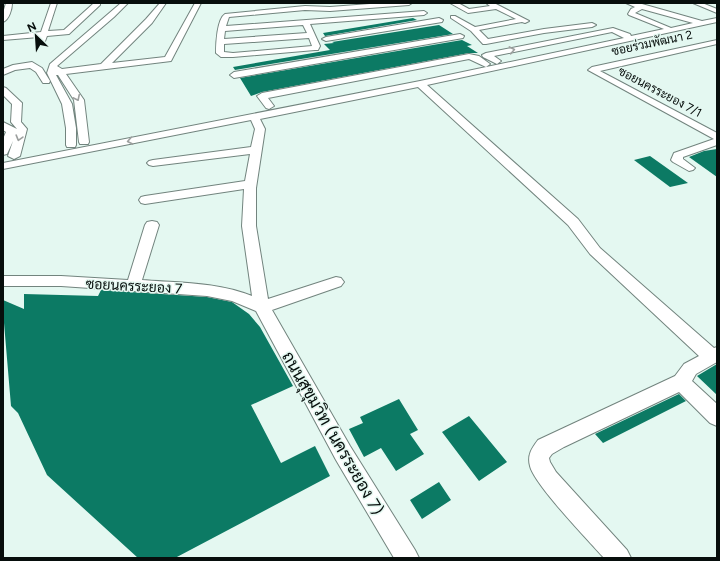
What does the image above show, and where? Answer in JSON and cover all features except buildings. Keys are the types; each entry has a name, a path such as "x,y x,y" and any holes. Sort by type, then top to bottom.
{"street":[{"path":"3,20 8,10 9,3"},
{"path":"40,44 54,3"},
{"path":"3,37 67,30 97,5 97,3"},
{"path":"71,145 71,128 67,104 53,73 54,64 58,59 83,41 125,3"},
{"path":"103,67 149,21 163,3"},
{"path":"3,72 12,68 32,65 39,70 53,73 169,58 198,3"},
{"path":"252,12 253,3"},
{"path":"306,8 312,5 329,3"},
{"path":"222,29 424,13 409,3 330,9 306,8 252,12 225,16 222,29 220,42 221,54 232,55 313,49 316,46 306,23"},
{"path":"454,3 468,11 496,7"},
{"path":"489,3 544,31"},
{"path":"629,3 717,28"},
{"path":"696,3 717,9"},
{"path":"702,3 717,9"},
{"path":"642,6 633,10 631,14 667,28"},
{"path":"453,16 474,29 486,42 544,31 592,25 600,26 628,36"},
{"path":"3,158 269,106 420,84 700,23 717,16"},
{"path":"326,39 439,20"},
{"path":"474,29 524,20"},
{"path":"3,166 254,117 408,79 667,28 717,20"},
{"path":"370,22 345,27 393,65 408,79"},
{"path":"398,27 421,42"},
{"path":"496,62 486,55 612,31"},
{"path":"220,42 312,35"},
{"path":"234,75 460,36"},
{"name":"ซอยร่วมพัฒนา 2","path":"592,70 717,42"},
{"path":"269,106 262,96 393,65 469,56 486,64"},
{"name":"ซอยนครระยอง 7/1","path":"592,70 717,137"},
{"path":"53,73 79,100 84,142"},
{"path":"420,84 574,222 594,251 714,356 690,369 681,382 557,440 545,447 539,455 540,466 549,480 619,558"},
{"path":"3,90 17,103 16,122 22,129 14,156"},
{"path":"254,117 260,130 251,184 249,226 262,307 336,282"},
{"path":"4,125 16,122"},
{"path":"3,152 12,131 4,125"},
{"path":"689,168 677,160 678,155 687,150 717,142"},
{"path":"153,163 257,150"},
{"path":"145,200 251,184"},
{"path":"133,286 152,225"},
{"name":"ซอยนครระยอง 7","path":"3,281 61,281 207,290 245,298 262,307"},
{"name":"ถนนสุขุมวิท (นครระยอง 7)","path":"262,307 343,453 407,558"},
{"path":"681,382 717,417"}]}
